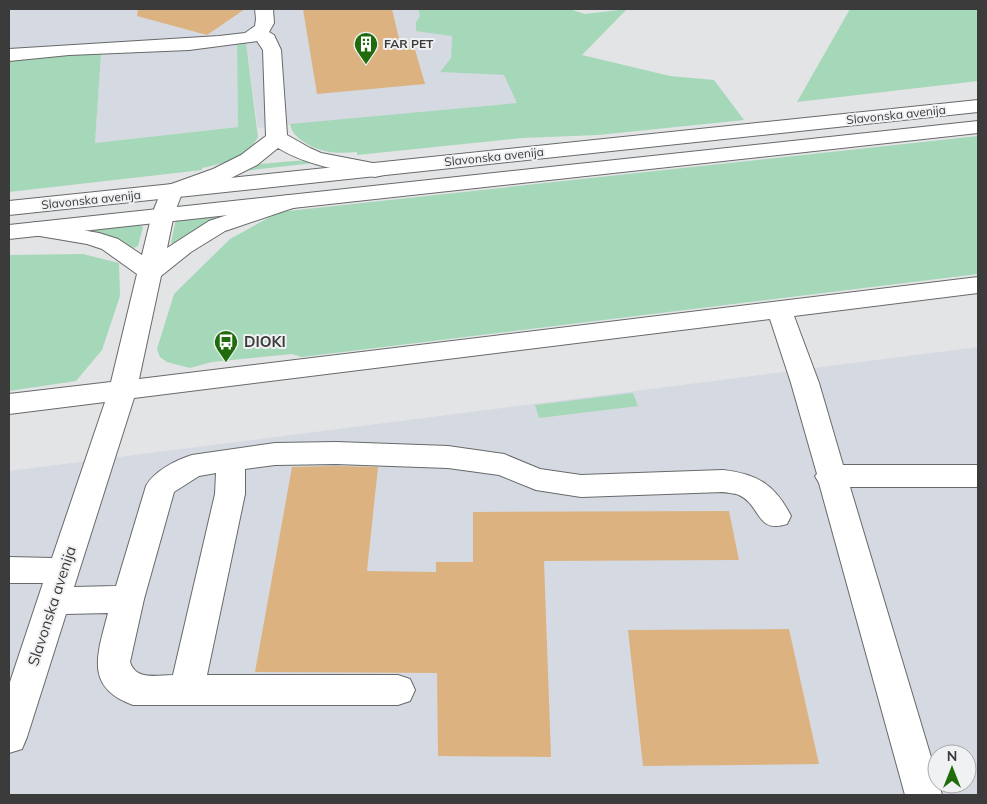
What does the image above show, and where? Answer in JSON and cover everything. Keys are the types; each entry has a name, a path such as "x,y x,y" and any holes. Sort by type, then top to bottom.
{"street":[{"path":"9,55 194,44 249,38 259,34 264,28 266,18 264,9"},
{"path":"259,34 267,39 272,50 277,138"},
{"name":"Slavonska avenija","path":"9,208 978,106"},
{"name":"Slavonska avenija","path":"9,232 978,127"},
{"path":"277,138 316,158 375,170"},
{"path":"163,214 171,192 221,174 249,160 277,138"},
{"name":"Slavonska avenija","path":"151,272 183,247 217,226 288,202"},
{"name":"Slavonska avenija","path":"9,737 123,389 163,214"},
{"name":"Slavonska avenija","path":"36,229 91,238 110,244 151,272"},
{"path":"9,404 978,285"},
{"path":"779,309 805,383 830,476 924,795"},
{"path":"398,690 133,690 119,680 114,662 128,599 161,486 192,466 275,454 336,453 448,457 504,465 536,479 581,486 730,482 752,486 776,516"},
{"path":"187,690 230,494 231,460"},
{"path":"830,476 978,476"},
{"path":"9,570 59,586 128,599"}],"shaded area":[{"path":"9,9 418,9 420,16 452,36 451,58 441,72 504,75 518,103 258,128 246,43 237,46 238,127 95,143 101,53 31,48 9,51"},
{"path":"978,347 978,795 9,795 9,471"}],"green space":[{"path":"418,9 569,9 585,14 627,9 582,55 670,76 714,80 744,120 598,135 522,138 357,155 357,152 335,153 314,148 297,137 290,124 517,103 504,75 440,72 451,58 452,36 416,31 416,22 420,16"},
{"path":"850,9 978,9 978,81 797,102"},
{"path":"246,43 258,137 248,150 241,155 226,162 202,168 202,170 9,192 9,60 101,53 95,143 238,127 237,45"},
{"path":"978,136 978,274 302,357 292,354 212,362 190,368 167,362 160,357 157,349 174,294 230,239 279,212"},
{"path":"306,160 314,163 244,171 248,165"},
{"path":"216,216 215,220 174,244 171,243 176,219"},
{"path":"139,224 143,227 138,246 134,248 94,232 95,229"},
{"path":"83,254 119,263 120,296 102,350 76,381 9,391 9,255"},
{"path":"633,393 638,406 539,418 535,405"}],"building":[{"path":"138,9 245,9 207,35 137,16"},
{"path":"303,9 392,9 401,47 414,46 425,84 317,94"},
{"path":"292,467 378,467 367,571 436,572 436,562 473,562 473,512 729,511 739,560 544,561 551,757 438,756 437,673 255,672"},
{"path":"789,629 819,764 643,766 628,630"}],"place":[{"name":"FAR PET","path":"366,65"},
{"name":"DIOKI","path":"226,363"}]}
